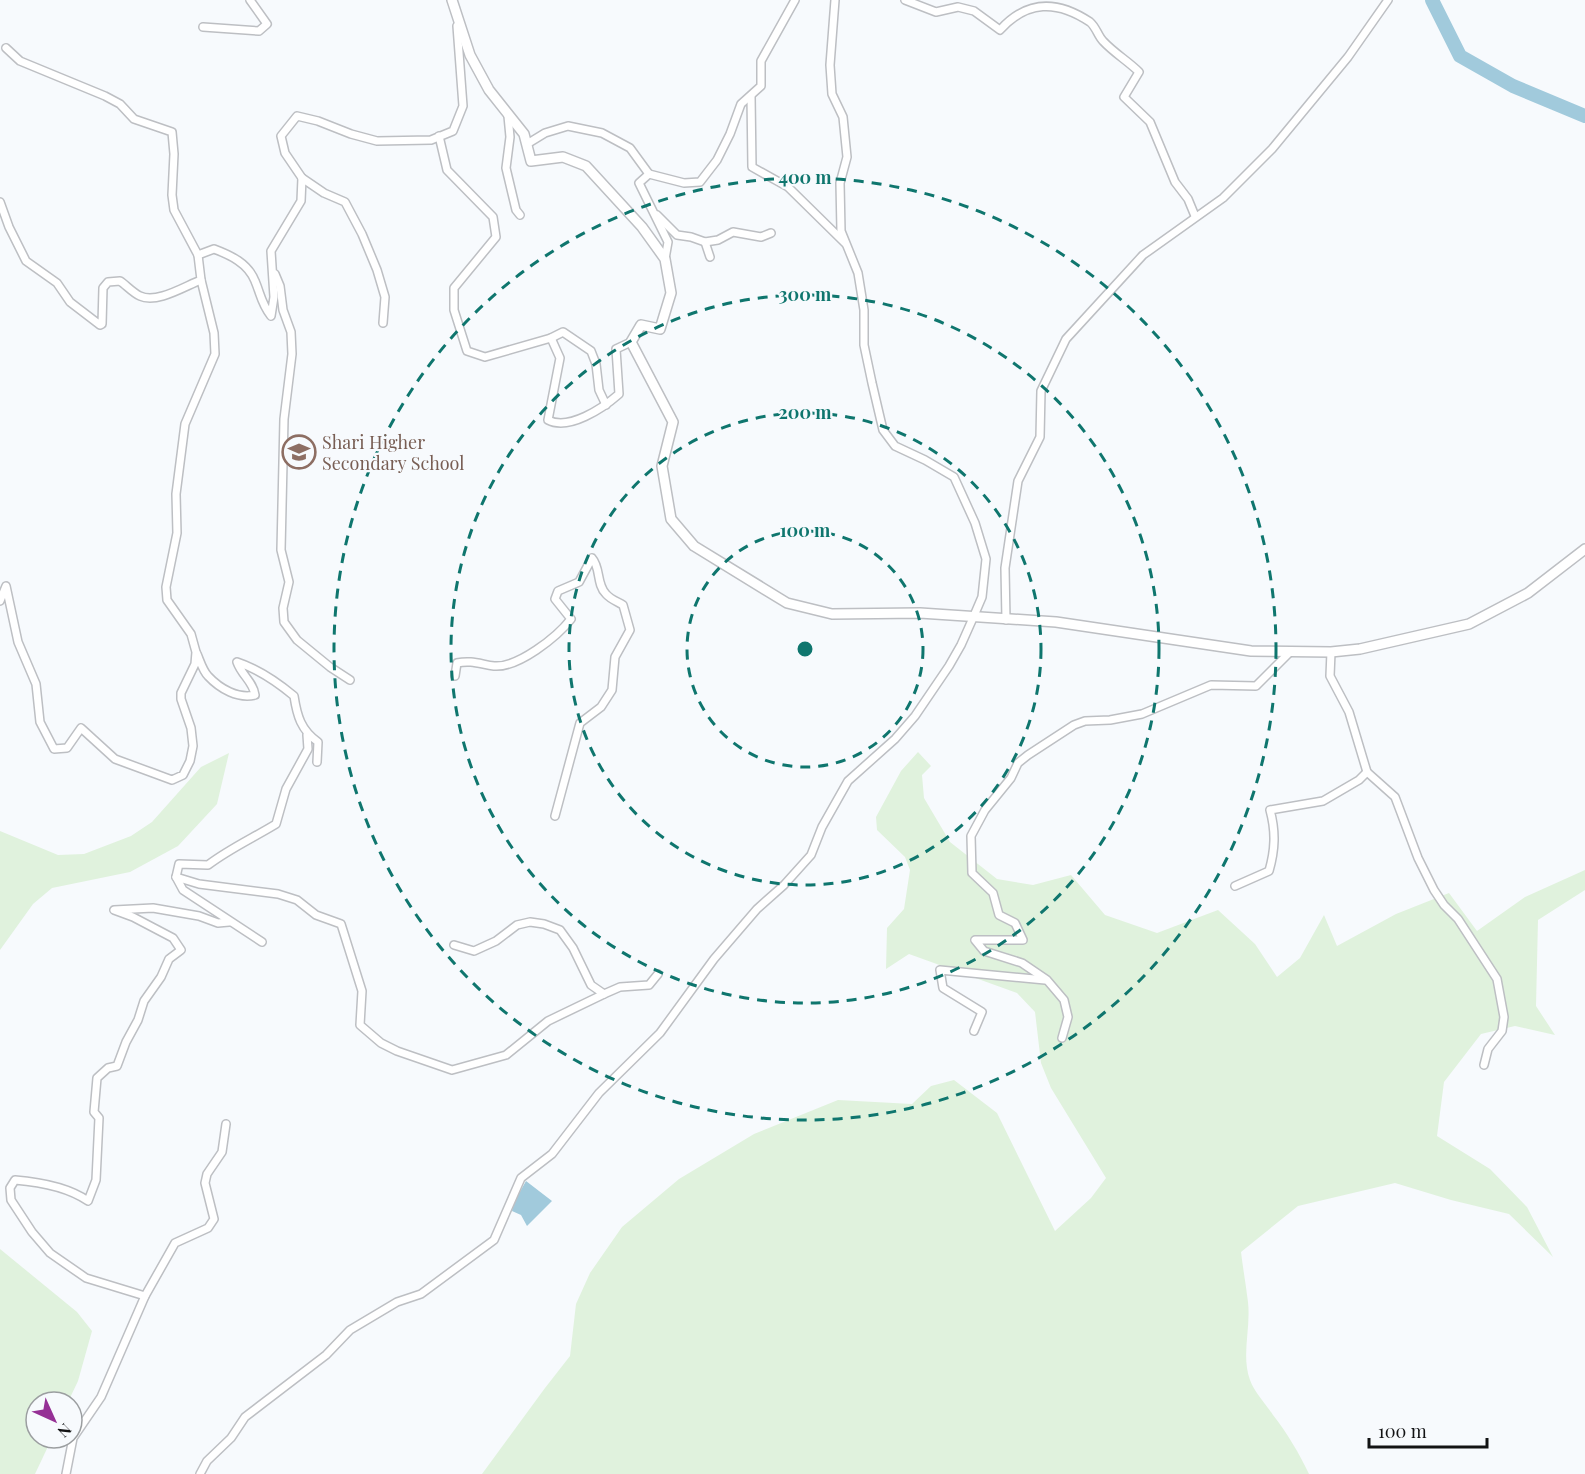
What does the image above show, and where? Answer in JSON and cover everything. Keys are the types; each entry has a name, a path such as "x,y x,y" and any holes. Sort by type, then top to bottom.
{"street":[{"path":"203,27 259,32 267,24 250,0"},
{"path":"452,0 470,55 489,90 524,134 531,161 563,157 586,166 642,227 665,259"},
{"path":"526,144 568,126 602,133 630,148 649,174 684,183 700,182 717,160 741,104 761,86 760,61 795,0"},
{"path":"200,1474 207,1461 231,1438 244,1417 326,1355 350,1330 397,1302 421,1294 494,1240 521,1178 552,1154 598,1093 660,1033 714,959 758,909 811,855 822,827 848,782 895,739 915,716 949,666 973,618 982,597 986,559 975,523 954,477 894,446 883,429 864,345 864,310 858,273 842,231 840,183 847,157 843,117 832,94 831,65 835,0"},
{"path":"905,0 936,12 958,7 974,11 1000,30 1010,18 1035,3 1066,9 1091,23 1104,42 1139,72 1124,96 1150,122 1175,182 1188,199 1195,216"},
{"path":"962,8 966,0"},
{"path":"1006,620 1005,568 1017,481 1040,437 1041,391 1066,339 1143,255 1223,198 1272,149 1348,57 1388,0"},
{"path":"382,323 386,297 362,234 345,202 324,193 302,178 285,153 281,136 297,116 377,141 431,140 453,131 463,106 456,14"},
{"path":"6,48 20,61 105,96 120,104 134,118 172,132 174,210 198,255 201,280 214,333 215,354 195,396 185,424 176,494 177,533 166,586 167,600 191,634 206,675 231,693 245,698 255,695 254,685 242,674 237,662 250,666 294,696 297,718 308,735 318,742 317,762"},
{"path":"751,96 752,167 788,187 847,245"},
{"path":"508,113 510,136 506,168 516,210 520,215"},
{"path":"439,136 447,170 492,217 496,237 454,288 454,310 467,351 485,357 551,338 563,332 591,351 596,364 599,390 606,405"},
{"path":"551,338 561,358 548,420 552,422 580,420 606,405 619,394 616,349 631,342 641,325 660,328 671,293 665,259 668,242 639,183 649,174"},
{"path":"198,255 214,249 236,257 254,278 262,305 271,316 274,297 271,251 301,201 302,178"},
{"path":"0,201 26,261 57,283 70,302 100,325 102,324 103,288 108,282 120,281 140,296 148,298 169,294 201,280"},
{"path":"650,206 677,236 691,237 705,242 718,240 733,232 761,237 771,233"},
{"path":"705,242 710,257"},
{"path":"272,267 280,286 283,310 291,332 292,354 284,419 281,550 289,582 283,608 284,622 297,640 350,680"},
{"path":"631,342 673,422 662,466 671,519 694,546 787,603 832,614 920,613 1056,622 1251,651 1331,652 1360,649 1469,624 1528,593 1585,549"},
{"path":"455,676 457,663 469,660 494,666 508,665 560,632 571,619 555,599 558,591 579,582 592,558 597,564 600,584 606,594 623,605 630,630 615,657 612,690 602,707 580,723 555,816"},
{"path":"0,601 6,586 18,642 36,684 40,722 54,749 67,748 81,728 115,759 172,780 183,775 190,761 193,746 191,728 181,693 195,664 196,652"},
{"path":"1062,1038 1068,1017 1064,1000 1047,980 1022,963 984,951 975,940 1023,940 1015,923 999,915 993,892 972,873 970,836 986,810 1011,778 1018,763 1074,725 1142,714 1211,685 1256,686 1290,652"},
{"path":"1331,652 1330,676 1349,712 1367,771 1395,797 1418,858 1434,890 1444,905 1458,919 1497,979 1504,1017 1502,1031 1488,1049 1484,1065"},
{"path":"262,942 183,891 176,877 179,864 208,865 276,824 286,789 308,748 308,735"},
{"path":"1235,886 1269,871 1275,850 1274,826 1270,810 1323,801 1359,780 1367,771"},
{"path":"176,877 199,884 278,894 297,900 316,915 341,924 362,991 360,1025 381,1043 452,1070 506,1055 548,1021 620,987 649,985 658,974"},
{"path":"145,1296 86,1278 50,1253 32,1232 11,1200 10,1188 15,1180 31,1181 77,1194 88,1201 96,1180 99,1118 94,1112 97,1078 108,1068 117,1066 138,1020 144,1000 161,976 169,959 181,950 173,938 133,916 114,910 153,908 199,916 219,923 229,922"},
{"path":"454,945 474,951 496,941 517,925 530,922 544,924 560,930 573,948 591,985 604,994"},
{"path":"974,1031 982,1012 943,988 940,970 1047,980"},
{"path":"66,1474 73,1438 101,1396 145,1296 175,1244 208,1228 214,1220 205,1183 207,1174 222,1152 226,1124"}],"green space":[{"path":"918,752 931,766 922,775 924,798 950,842 997,879 1033,885 1071,875 1105,915 1157,933 1218,910 1255,944 1277,977 1300,958 1324,915 1337,946 1396,914 1449,893 1477,931 1525,897 1585,870 1585,890 1538,920 1536,1006 1555,1035 1515,1026 1481,1034 1444,1082 1437,1136 1490,1169 1527,1207 1553,1257 1509,1214 1395,1183 1298,1206 1241,1252 1248,1302 1247,1371 1257,1393 1288,1436 1309,1474 482,1474 570,1356 576,1304 590,1273 622,1227 679,1179 754,1134 838,1100 912,1104 931,1086 954,1080 997,1113 1055,1231 1091,1198 1106,1178 1051,1088 1041,1063 1035,1012 1017,993 909,954 886,969 887,928 904,909 910,870 905,857 877,830 876,817 901,771"},
{"path":"229,753 217,804 178,846 130,872 52,888 33,904 0,950 0,831 58,855 84,854 131,836 152,822 201,767"},
{"path":"0,1249 77,1312 92,1331 74,1390 24,1390 24,1450 46,1450 35,1474 0,1474"}],"water":[{"path":"526,1181 552,1201 527,1226 521,1215 512,1211 513,1204"}],"waterway":[{"path":"1432,0 1460,56 1513,86 1585,116"}],"place":[{"name":"Shari Higher Secondary School","path":"299,452"}]}
